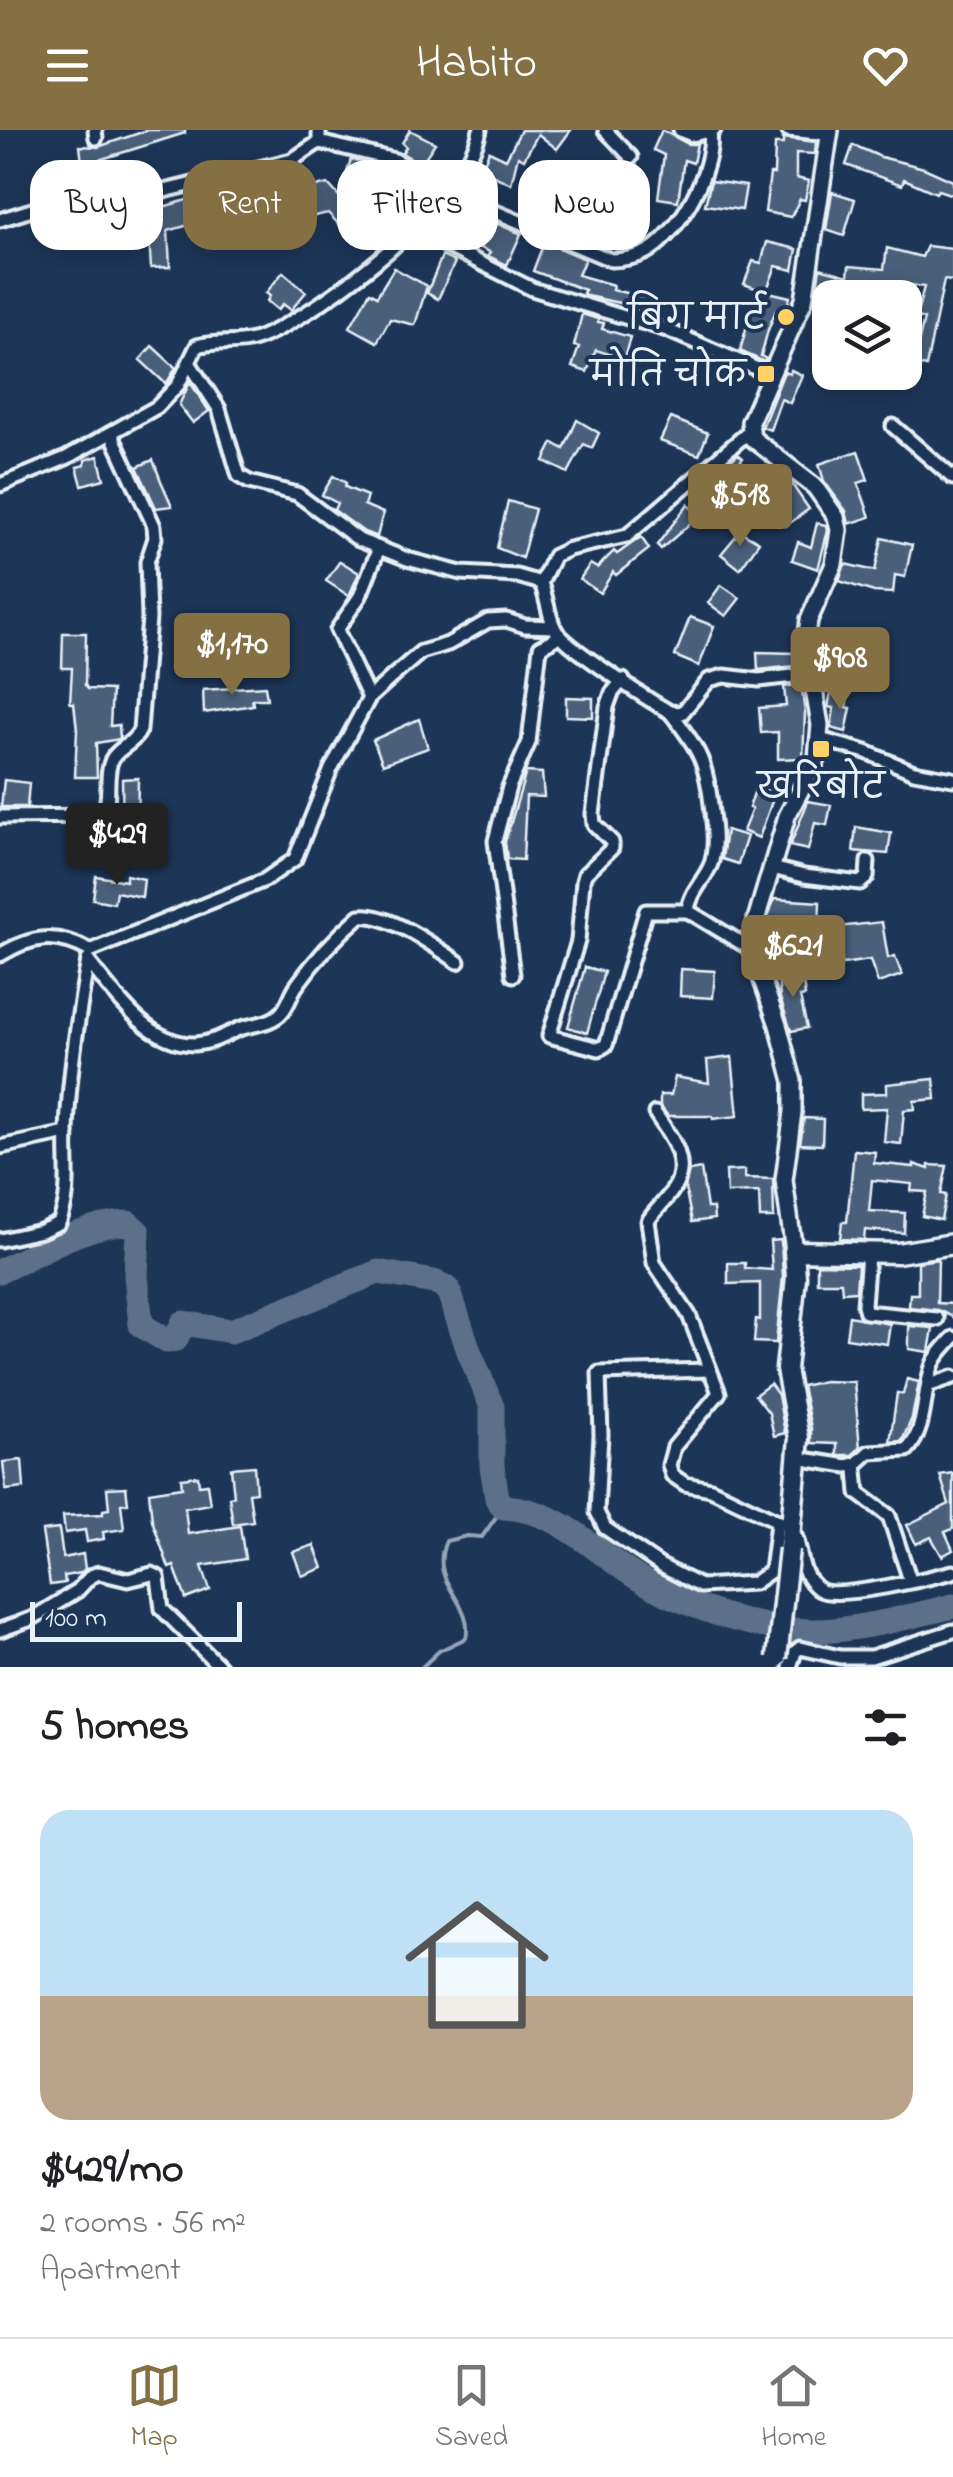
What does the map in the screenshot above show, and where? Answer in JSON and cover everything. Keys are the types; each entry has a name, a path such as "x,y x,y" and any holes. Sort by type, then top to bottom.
{"main road":[{"path":"781,1664 790,1549 783,1525 799,1438 786,1369 796,1277 794,1251 898,1254 953,1244"}],"street":[{"path":"469,160 480,130"},
{"path":"605,130 631,157"},
{"path":"498,213 611,260 624,260 650,250 691,201 711,150 712,131 692,135 680,130"},
{"path":"788,130 830,132 804,300 768,374 752,413 750,431 757,444 804,476 836,517 840,540 834,564 809,620 806,642 820,739 817,759 787,816 751,949 793,1080 794,1112 784,1180 794,1251"},
{"path":"0,220 101,195 127,200 292,160 319,136 395,160"},
{"path":"0,485 66,458 168,398 198,346 256,340 290,323 386,250"},
{"path":"455,250 532,289 674,333 768,374"},
{"path":"190,364 219,409 239,476 298,494 358,540 407,559 461,573 516,576 541,583"},
{"path":"893,426 953,478"},
{"path":"688,911 692,891 711,865 715,840 708,770 690,737 670,712 582,655 557,632 541,583 554,556 626,536 750,431"},
{"path":"0,818 102,816 108,799 110,763 135,740 140,730 150,618 147,562 154,526 112,433"},
{"path":"369,698 337,630 339,622 352,612 379,548"},
{"path":"89,956 282,870 295,859 331,769 369,698 421,652 448,644 488,621 506,620 557,632"},
{"path":"513,975 495,841 509,788 529,742 540,647 557,632"},
{"path":"670,712 682,713 709,680 724,676 759,680 810,674"},
{"path":"622,680 608,707 592,814 594,824 612,842 612,848 585,874 578,942 549,1036 599,1049 606,1045 646,911 688,911 751,949"},
{"path":"820,739 914,772 953,779"},
{"path":"772,868 860,883 868,877 868,861"},
{"path":"0,955 26,940 51,938 78,944 124,1006 170,1039 192,1044 217,1040 238,1029 274,1019 314,964 360,916 368,914 389,922 458,962"},
{"path":"0,1240 59,1223 67,1205 67,1132 75,1036 89,956"},
{"path":"655,1113 677,1147 680,1167 672,1193 656,1207 648,1221 649,1244 654,1263 689,1315 719,1393 674,1447 669,1465 672,1474 685,1484 711,1489 796,1535 806,1576 821,1591 838,1594 953,1572"},
{"path":"0,1147 67,1132"},
{"path":"868,1254 866,1312 937,1319"},
{"path":"797,1458 846,1466 858,1463 868,1452 907,1450 916,1440 932,1366 953,1338"},
{"path":"710,1370 599,1374 602,1435 598,1512 605,1528 661,1566 700,1586 754,1583 771,1570 783,1525"},
{"path":"930,1385 953,1376"},
{"path":"856,1470 858,1493 889,1516 909,1577"},
{"path":"771,1570 806,1576"},
{"path":"0,1630 31,1619 78,1591 99,1573 128,1580 152,1574 158,1577 162,1609 220,1667"},
{"path":"781,1664 800,1648 871,1657 953,1631"}],"building":[{"path":"148,130 185,130 99,160 82,160 80,146 98,147"},
{"path":"410,130 435,143 424,160 414,160 402,153 406,147 402,143"},
{"path":"521,130 571,130 557,149 538,134 524,159 518,156 511,184 498,178 498,160 485,160 489,151 506,159"},
{"path":"662,130 688,144 697,144 693,163 684,160 678,201 658,198 664,155 653,150"},
{"path":"783,138 816,142 815,154 796,153 796,178 809,181 805,200 800,199 791,217 765,212 770,174 774,174 775,144 783,144"},
{"path":"853,145 953,181 953,195 938,190 936,193 904,179 902,185 846,165"},
{"path":"711,181 746,186 742,210 705,205"},
{"path":"328,184 337,194 337,222 328,213 317,215 317,187"},
{"path":"832,192 855,199 844,236 826,230"},
{"path":"183,201 183,227 168,231 170,267 151,268 150,250 163,250 163,207"},
{"path":"498,224 518,233 507,265 488,256 490,252 486,250 498,250"},
{"path":"767,242 797,249 793,270 776,266 766,292 744,284 753,261 761,263"},
{"path":"927,246 953,249 953,281 944,280 926,367 922,366 922,280 818,280 820,268 848,276 849,266 884,269 887,248 922,257"},
{"path":"541,250 563,250 585,259 578,275 613,285 612,290 651,298 648,314 587,296 585,290 533,271"},
{"path":"442,256 455,262 438,299 427,293"},
{"path":"394,268 427,286 415,325 390,319 377,342 350,327 370,292 377,296"},
{"path":"283,272 306,292 291,310 283,304 278,310 267,301 270,296 266,293"},
{"path":"760,290 790,297 786,312 776,310 768,330 761,356 766,359 764,362 740,351"},
{"path":"582,314 604,323 602,329 630,337 624,359 596,350 587,372 572,367 579,347 574,346"},
{"path":"152,346 176,368 166,384 140,360"},
{"path":"791,370 802,375 790,403 781,399 770,430 762,427 784,372 790,374"},
{"path":"190,382 209,411 193,423 179,405"},
{"path":"671,418 708,433 699,455 660,441"},
{"path":"577,420 599,433 592,448 584,444 568,473 544,461 553,443 564,449"},
{"path":"858,451 868,480 858,483 870,517 849,524 846,511 824,481 819,464"},
{"path":"738,454 743,458 715,495 703,486"},
{"path":"98,456 104,479 82,485 77,467"},
{"path":"153,460 172,506 156,508 137,467"},
{"path":"333,476 346,483 345,487 367,496 364,505 383,513 377,537 334,510 337,503 322,495"},
{"path":"791,483 809,509 786,526 768,499"},
{"path":"508,501 535,509 522,558 497,548"},
{"path":"688,504 699,516 661,549 657,545"},
{"path":"817,523 826,525 828,530 818,569 792,560 798,542 811,547"},
{"path":"740,531 759,542 740,569 721,554"},
{"path":"641,537 649,549 616,575 613,572 600,593 580,579 590,564 597,568 614,551 617,554"},
{"path":"882,538 912,545 905,577 895,575 893,593 874,592 839,581 845,564 875,571"},
{"path":"340,561 359,573 349,596 326,581"},
{"path":"721,585 740,598 726,616 708,603"},
{"path":"690,617 714,626 699,666 675,656"},
{"path":"63,633 86,633 88,689 112,690 110,726 119,725 120,739 96,743 97,777 75,777 77,730 74,703 70,703 72,668 62,668"},
{"path":"757,652 795,653 796,666 758,670"},
{"path":"801,684 805,713 803,758 778,759 778,732 761,733 759,708 786,706 784,687"},
{"path":"265,686 267,699 252,699 253,705 204,713 203,690"},
{"path":"831,692 848,696 846,707 851,708 846,732 831,728"},
{"path":"566,697 593,698 593,717 566,716"},
{"path":"419,719 428,748 383,764 373,740"},
{"path":"526,772 542,773 544,797 526,796 523,860 507,859 505,842"},
{"path":"138,778 137,840 146,840 144,857 127,859 128,853 100,853 100,832 123,832 122,779"},
{"path":"4,780 29,783 27,807 1,807"},
{"path":"756,787 775,793 759,838 743,831"},
{"path":"808,801 831,805 827,825 815,823 808,850 790,846"},
{"path":"856,827 891,833 888,854 853,851"},
{"path":"726,830 747,836 738,864 722,859"},
{"path":"126,875 144,879 142,897 116,892 114,903 93,899 96,876 126,881"},
{"path":"774,899 820,902 819,925 767,921"},
{"path":"882,922 888,958 895,956 902,975 878,983 870,960 842,964 837,927"},
{"path":"585,967 604,972 587,1033 568,1027"},
{"path":"681,969 715,971 713,998 680,996"},
{"path":"802,974 805,996 800,997 807,1028 791,1031 780,998 778,976"},
{"path":"732,1057 738,1116 668,1116 660,1106 660,1095 671,1095 675,1077 709,1083 707,1060"},
{"path":"934,1079 936,1099 914,1101 915,1109 904,1110 901,1144 884,1142 887,1108 861,1109 861,1094 887,1093 887,1084"},
{"path":"804,1118 823,1119 822,1145 800,1144"},
{"path":"854,1150 875,1152 874,1163 914,1164 929,1169 929,1165 947,1166 941,1220 922,1216 927,1192 911,1191 912,1184 872,1180 869,1211 905,1213 904,1233 865,1230 864,1240 840,1239 842,1222 847,1222"},
{"path":"701,1169 707,1208 713,1208 714,1219 692,1222 685,1187 689,1171"},
{"path":"745,1170 745,1178 773,1179 774,1218 760,1218 759,1192 727,1193 726,1171"},
{"path":"781,1240 783,1277 776,1343 754,1342 756,1319 760,1320 760,1283 728,1284 728,1263 772,1270 770,1241"},
{"path":"938,1259 937,1303 953,1304 953,1317 938,1310 909,1307 910,1294 918,1294 918,1262"},
{"path":"817,1264 858,1265 856,1291 842,1292 841,1282 817,1282"},
{"path":"849,1316 890,1324 887,1344 846,1338"},
{"path":"909,1326 933,1328 929,1352 909,1349"},
{"path":"907,1379 919,1382 912,1418 902,1441 890,1442 897,1393 903,1394"},
{"path":"824,1381 854,1382 860,1448 852,1455 837,1455 837,1444 811,1443 802,1386"},
{"path":"770,1384 778,1395 785,1433 774,1436 769,1413 755,1395"},
{"path":"22,1460 24,1488 6,1490 3,1462"},
{"path":"254,1466 256,1492 249,1493 253,1521 233,1524 229,1497 234,1496 231,1468"},
{"path":"953,1473 953,1529 945,1532 953,1550 942,1556 931,1537 916,1544 907,1525 949,1504 940,1475"},
{"path":"198,1476 199,1485 207,1484 210,1504 185,1508 188,1534 240,1526 245,1559 202,1566 210,1590 186,1599 174,1566 169,1568 152,1520 149,1492 182,1487 181,1478"},
{"path":"126,1487 128,1503 121,1504 124,1529 103,1532 104,1539 87,1542 85,1530 65,1533 63,1516 103,1514 103,1510 109,1509 107,1488"},
{"path":"59,1529 63,1558 83,1554 85,1569 64,1576 65,1583 50,1585 42,1531"},
{"path":"314,1545 323,1568 302,1576 293,1552"}],"waterway":[{"path":"0,1271 78,1234 128,1223 138,1232 136,1276 141,1325 167,1341 176,1339 183,1323 231,1331 378,1272 434,1282 448,1289 492,1407 492,1466 497,1498 503,1507 558,1523 655,1588 742,1621 826,1631 953,1606"},
{"path":"422,1667 439,1651 466,1638 464,1613 442,1570 446,1541 482,1537 503,1507"}],"place":[{"name":"बिग मार्ट","path":"786,317"},
{"name":"मोति चोक","path":"766,374"},
{"name":"खरिबोट","path":"821,749"}]}
